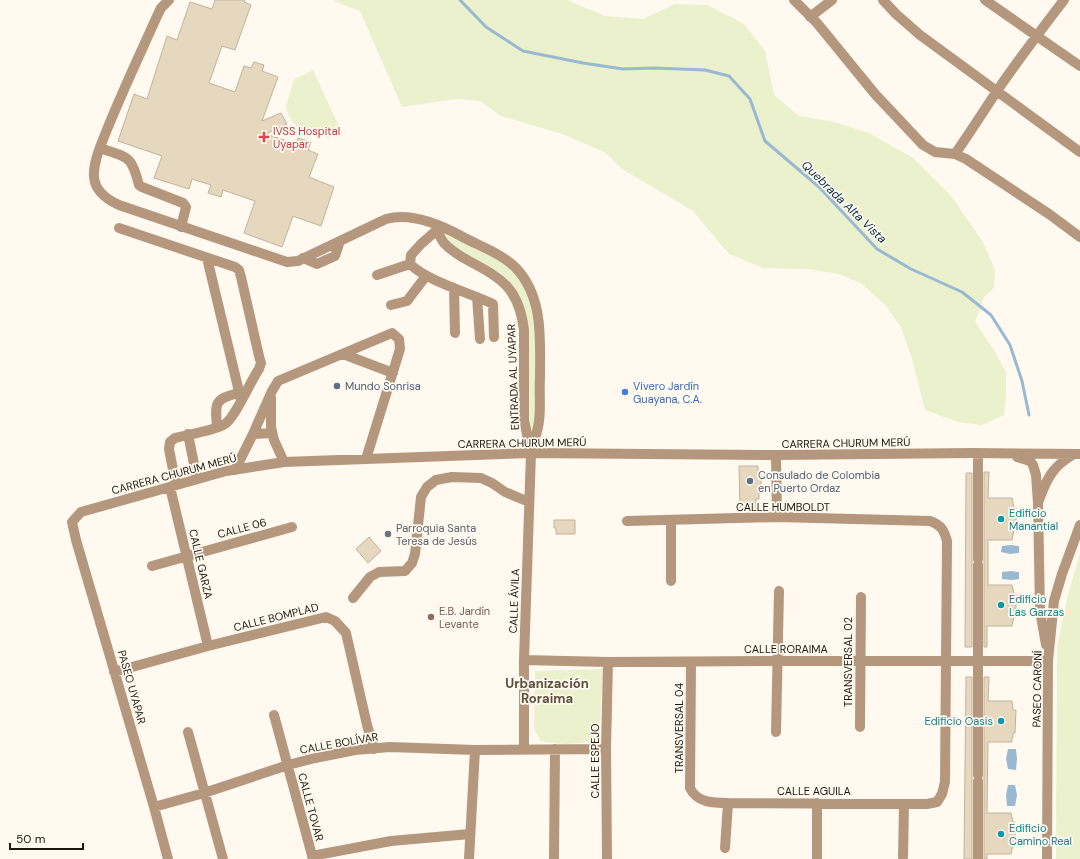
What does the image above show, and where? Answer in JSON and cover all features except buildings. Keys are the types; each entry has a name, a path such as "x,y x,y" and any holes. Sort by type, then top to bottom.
{"street":[{"path":"169,0 161,8 117,103 100,148 94,176 100,192 119,205 287,262 298,261 393,217 411,218 436,227 411,255 410,264"},
{"path":"794,0 875,94 923,145 939,153 955,154 966,158 1080,237"},
{"path":"810,17 832,0"},
{"path":"883,0 900,18 920,35 1080,152"},
{"path":"986,0 1080,66"},
{"path":"955,154 997,91 1064,0"},
{"path":"100,148 125,157 131,161 139,185 142,187 183,203 186,207 186,211 181,227"},
{"name":"ENTRADA AL UYAPAR","path":"436,227 508,262 521,275 532,293 539,320 540,350 539,421 531,453"},
{"name":"ENTRADA AL UYAPAR","path":"436,227 444,244 454,252 492,273 508,287 519,307 524,330 524,420 531,453"},
{"path":"119,228 235,267 239,270 261,363 259,369 240,396 233,415 226,423 217,428 188,434 197,479"},
{"path":"207,258 240,396"},
{"path":"377,275 410,264"},
{"path":"410,264 426,276 493,305 494,336"},
{"path":"392,305 407,301 426,276"},
{"path":"454,288 455,333"},
{"path":"477,297 480,339"},
{"path":"235,470 278,381 392,333 399,339 400,349 366,459"},
{"path":"343,354 392,373"},
{"path":"271,393 272,433 284,462"},
{"path":"217,428 215,409 218,401 225,396 240,396"},
{"path":"253,434 272,433"},
{"name":"CALLE GARZA","path":"188,434 175,438 170,442 169,449 173,486 186,555 208,646"},
{"name":"CARRERA CHURUM MERÚ","path":"72,522 81,512 197,479 235,470 284,462 531,453 776,456 981,454"},
{"name":"CALLE ÁVILA","path":"524,749 524,660 531,453"},
{"path":"981,454 1077,454"},
{"path":"981,454 1016,457 1027,460 1034,466 1038,503 1040,611 1048,661"},
{"path":"978,859 978,562 981,454"},
{"path":"1038,503 1048,478 1065,459 1077,454"},
{"path":"776,456 777,517"},
{"path":"353,598 370,577 379,572 405,571 412,563 415,554 421,497 427,487 436,480 452,476 481,478 492,483 505,492 529,502"},
{"name":"CALLE HUMBOLDT","path":"627,521 777,517 930,521 938,524 944,531 947,542 946,662"},
{"path":"671,521 671,581"},
{"name":"PASEO UYAPAR","path":"72,522 168,859"},
{"name":"PASEO CARONÍ","path":"1047,859 1048,661 1054,601 1080,525"},
{"name":"CALLE 06","path":"152,566 186,555 292,527"},
{"path":"776,732 779,591"},
{"name":"TRANSVERSAL 02","path":"860,727 861,597"},
{"name":"CALLE BOMPLAD","path":"114,672 208,646 326,617 335,621 346,633 374,749"},
{"name":"CALLE RORAIMA","path":"524,660 608,662 1048,661"},
{"name":"CALLE ESPEJO","path":"607,859 606,749 608,662"},
{"name":"TRANSVERSAL 04","path":"691,662 690,788 693,794"},
{"name":"CALLE AGUILA","path":"693,794 710,803 927,804 937,802 942,794 945,782 946,662"},
{"name":"CALLE TOVAR","path":"274,715 312,858"},
{"path":"188,732 223,859"},
{"name":"CALLE BOLÍVAR","path":"154,807 288,765 355,750 390,747 475,750 606,749"},
{"path":"554,859 555,749"},
{"path":"469,859 475,750"},
{"path":"725,848 728,803"},
{"path":"816,859 817,804"},
{"path":"903,857 904,804"},
{"path":"312,858 391,841 470,834"}],"green space":[{"path":"334,0 567,0 605,16 643,19 675,4 707,5 744,24 765,51 774,95 799,116 834,122 869,133 913,158 951,196 983,242 995,270 994,288 984,297 975,322 992,347 1006,372 1004,415 982,425 958,422 925,410 912,359 901,327 885,305 862,284 839,274 808,269 763,268 729,254 693,211 622,169 606,153 565,135 501,116 480,101 456,99 402,107 360,11"},
{"path":"313,70 341,131 329,138 297,126 288,115 286,107 295,79"},
{"path":"435,224 508,262 536,304 539,421 531,453 524,330 515,297 454,252"},
{"path":"1080,553 1080,859 1056,859 1057,647 1068,595"},
{"path":"603,669 599,733 590,740 569,744 541,741 534,729 535,671"}],"water":[{"path":"1002,546 1019,546 1019,553 1010,554 1001,552"},
{"path":"1002,572 1019,572 1019,579 1002,579"},
{"path":"1008,749 1016,749 1016,770 1008,769 1006,759"},
{"path":"1008,785 1015,785 1017,795 1015,806 1007,806 1006,795"}],"waterway":[{"name":"Quebrada Alta Vista","path":"460,0 486,27 523,51 623,69 654,68 705,70 729,76 750,99 765,141 819,187 877,249 911,269 962,292 991,315 1010,345 1022,381 1029,415"}],"place":[{"name":"IVSS Hospital Uyapar","path":"264,137"},
{"name":"Mundo Sonrisa","path":"337,386"},
{"name":"Vivero Jardín Guayana, C.A.","path":"625,392"},
{"name":"Consulado de Colombia en Puerto Ordaz","path":"750,481"},
{"name":"Edificio Manantial","path":"1001,519"},
{"name":"Parroquia Santa Teresa de Jesús","path":"388,534"},
{"name":"Edificio Las Garzas","path":"1001,605"},
{"name":"E.B. Jardín Levante","path":"431,617"},
{"name":"Edificio Oasis","path":"1001,721"},
{"name":"Edificio Camino Real","path":"1001,834"}],"district":[{"name":"Urbanización Roraima","path":"547,690"}]}
